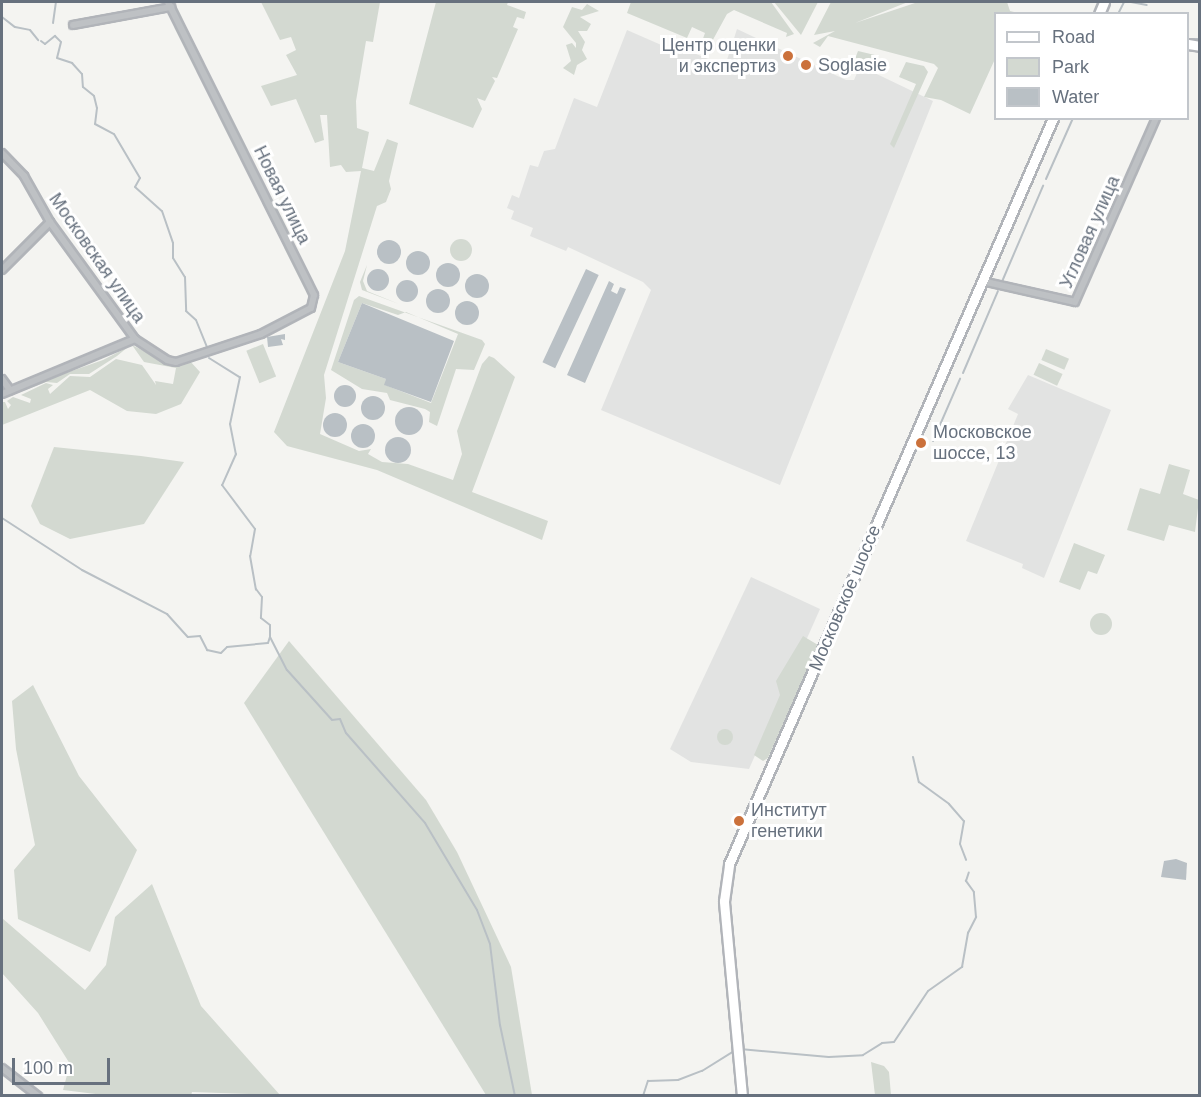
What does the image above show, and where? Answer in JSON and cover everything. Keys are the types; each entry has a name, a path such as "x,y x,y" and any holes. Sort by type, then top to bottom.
{"main road":[{"name":"Московское шоссе","path":"742,1095 724,901 726,875 1052,120"}],"street":[{"path":"73,25 170,4"},
{"name":"Новая улица","path":"170,4 315,297 307,310 261,334 214,349"},
{"name":"Угловая улица","path":"982,281 1075,302 1155,120"},
{"name":"Московская улица","path":"2,153 24,176 50,222 135,339 171,362 214,349"},
{"path":"2,270 50,222"},
{"path":"2,394 135,339"},
{"path":"2,379 10,390"},
{"path":"2,1068 38,1095"}],"shaded area":[{"path":"737,29 846,80 854,80 860,66 933,101 780,485 601,410 651,290 643,282 568,247 566,251 530,236 533,228 511,219 514,211 507,208 512,195 519,198 530,165 538,167 544,151 555,149 574,98 597,107 627,30 675,51 677,46 725,66"},
{"path":"1028,375 1111,410 1044,578 1022,568 1023,564 966,541 1018,414 1008,409"},
{"path":"751,577 820,609 749,769 691,762 670,749"}],"green space":[{"path":"261,2 380,2 373,42 366,41 356,101 357,128 369,132 362,168 374,171 387,139 398,143 389,181 391,189 386,202 377,206 324,375 326,398 320,434 359,451 371,449 368,454 382,462 408,464 453,480 462,454 457,431 482,364 489,356 494,358 515,377 472,492 548,521 542,540 377,470 287,446 274,432 345,251 361,171 346,172 341,165 330,167 327,115 320,115 324,140 315,143 296,99 271,106 261,86 297,75 286,55 296,50 291,37 280,40"},
{"path":"436,2 508,2 507,5 526,12 524,19 517,17 513,27 518,29 497,78 492,77 495,81 485,101 477,98 482,109 473,128 409,104"},
{"path":"631,2 771,2 794,34 786,37 787,33 734,10 727,14 709,47 701,44 705,33 692,27 687,38 627,13"},
{"path":"774,2 818,2 801,35"},
{"path":"831,2 908,2 855,23 918,2 1007,2 1010,11 1014,12 994,12 994,61 970,114 941,100 924,97 938,68 934,64 828,36 820,47 813,43 835,31 814,35"},
{"path":"587,4 599,11 580,17 591,24 587,31 578,31 585,42 582,50 587,59 577,65 574,75 563,68 571,61 566,45 572,43 576,48 576,43 563,27 572,7 582,10"},
{"path":"858,51 879,56 875,66 855,59"},
{"path":"906,62 924,66 928,72 894,148 890,144 916,84 899,77"},
{"path":"461,239 469,242 472,250 469,258 461,261 453,258 450,250 453,242"},
{"path":"367,265 363,281 367,291 399,304 362,290 360,282"},
{"path":"359,296 405,312 398,315 362,303 338,362 386,379 385,385 431,403 458,334 418,317 482,340 485,344 474,370 456,369 437,426 429,422 430,412 425,409 390,400 387,393 362,389 331,370 354,300"},
{"path":"263,344 276,376 259,383 246,351"},
{"path":"132,345 171,365 189,360 200,372 181,404 156,414 127,411 90,390 2,425 2,402 5,402 8,409 11,405 7,401 13,397 30,403 31,399 21,395 46,383 53,385 48,389 50,394 70,376 90,377 116,359 142,365 156,385 155,381 173,384 176,368 144,362"},
{"path":"128,347 89,374 70,374 57,383 46,382 13,395 12,392 103,360"},
{"path":"1046,349 1069,359 1064,370 1041,360"},
{"path":"1039,363 1063,374 1057,386 1034,375"},
{"path":"54,447 184,462 144,524 70,539 40,524 31,506"},
{"path":"1169,464 1190,470 1183,494 1199,500 1195,532 1169,525 1164,541 1127,530 1140,488 1160,494"},
{"path":"1074,543 1105,555 1097,574 1088,571 1080,590 1059,582"},
{"path":"1101,613 1109,616 1112,624 1109,632 1101,635 1093,632 1090,624 1093,616"},
{"path":"803,636 818,645 768,758 763,761 754,755 780,695 776,681"},
{"path":"289,641 426,800 457,852 511,967 532,1095 486,1095 244,703"},
{"path":"33,685 79,776 137,850 90,952 18,919 14,870 35,845 16,749 12,701"},
{"path":"722,729 728,729 733,737 731,743 722,745 717,740 717,734"},
{"path":"152,884 201,1006 280,1095 192,1092 191,1096 112,1096 63,1090 70,1064 38,1013 2,973 2,918 85,990 106,965 115,917"},
{"path":"871,1062 884,1066 889,1072 891,1095 875,1095"}],"water":[{"path":"389,240 397,244 401,252 397,260 389,264 381,260 377,252 381,244"},
{"path":"418,251 426,255 430,263 426,271 418,275 410,271 406,263 410,255"},
{"path":"448,263 456,267 460,275 456,283 448,287 440,283 436,275 440,267"},
{"path":"378,269 386,272 389,280 386,288 378,291 370,288 367,280 370,272"},
{"path":"586,269 599,275 555,368 542,362"},
{"path":"477,274 485,278 489,286 485,294 477,298 469,294 465,286 469,278"},
{"path":"407,280 415,283 418,291 415,299 407,302 399,299 396,291 399,283"},
{"path":"609,281 614,284 611,291 617,294 620,287 626,289 585,383 567,375"},
{"path":"438,289 446,293 450,301 446,309 438,313 430,309 426,301 430,293"},
{"path":"467,301 475,305 479,313 475,321 467,325 459,321 455,313 459,305"},
{"path":"362,303 454,341 431,402 384,385 386,379 338,362"},
{"path":"285,334 285,340 281,339 283,345 268,347 267,337"},
{"path":"345,385 353,388 356,396 353,404 345,407 337,404 334,396 337,388"},
{"path":"373,396 381,400 385,408 381,416 373,420 365,416 361,408 365,400"},
{"path":"409,407 419,411 423,421 419,431 409,435 399,431 395,421 399,411"},
{"path":"335,413 343,417 347,425 343,433 335,437 327,433 323,425 327,417"},
{"path":"363,424 371,428 375,436 371,444 363,448 355,444 351,436 355,428"},
{"path":"398,437 408,440 411,450 408,460 398,463 388,460 385,450 388,440"},
{"path":"1176,859 1187,863 1186,880 1161,877 1164,861"}],"waterway":[{"path":"53,23 56,2"},
{"path":"1119,12 1124,2"},
{"path":"1131,2 1147,5"},
{"path":"2,17 15,27 30,30 38,40"},
{"path":"41,41 45,44 55,36 61,42 57,58 72,63 82,74 83,87 94,96 97,108 95,124 114,134 140,178 135,187 162,211 173,243 173,258 185,277 186,311 196,320 208,349"},
{"path":"1193,39 1200,39"},
{"path":"1046,179 1072,120"},
{"path":"1001,284 1043,186"},
{"path":"963,373 998,291"},
{"path":"209,358 240,377 230,424 236,454 222,485 255,529 250,556 256,589 262,597 261,618 270,625 270,637 287,670 332,720 340,719 346,733 425,823 477,910 490,944 500,1025 515,1096"},
{"path":"933,441 960,379"},
{"path":"2,518 82,570 167,614 188,637 200,636 207,650 221,653 227,647 268,643 270,637"},
{"path":"913,757 919,782 949,804 964,821 960,844 966,860"},
{"path":"740,1049 829,1057 863,1055 882,1043 894,1042 928,991 962,967 968,933 976,917 974,892 966,881 969,872"},
{"path":"643,1096 648,1081 678,1080 702,1071 735,1050"}],"place":[{"name":"Центр оценки и экспертиз","path":"788,56"},
{"name":"Soglasie","path":"806,65"},
{"name":"Московское шоссе, 13","path":"921,443"},
{"name":"Институт генетики","path":"739,821"}]}
